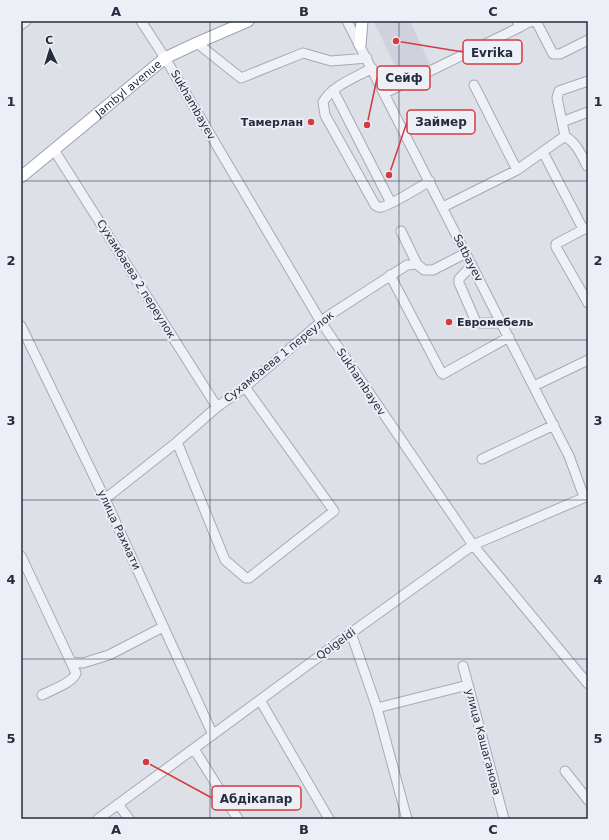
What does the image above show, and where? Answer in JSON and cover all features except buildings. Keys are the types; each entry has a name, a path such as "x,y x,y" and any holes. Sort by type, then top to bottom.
{"main road":[{"name":"Jambyl avenue","path":"21,177 166,58 248,21"},
{"path":"360,45 362,21"}],"street":[{"path":"21,25 26,21"},
{"name":"Sukhambayev","path":"141,21 166,58 321,322 472,545 588,684"},
{"name":"Satbayev","path":"347,21 554,425 587,497"},
{"path":"385,93 519,24 536,21 553,54 560,54 588,40"},
{"path":"197,43 241,78 303,53 331,60 366,58"},
{"path":"372,68 333,90 327,95 323,102 325,115 375,205 378,207 390,204 430,182"},
{"path":"588,80 559,91 557,98 565,136 578,148 588,167"},
{"path":"474,85 518,170"},
{"path":"333,90 390,204"},
{"path":"562,122 588,112"},
{"path":"443,207 518,170 565,136"},
{"name":"Сухамбаева 2 переулок","path":"54,150 217,407"},
{"path":"542,152 586,228 556,244 556,247 588,303"},
{"path":"401,230 417,264 424,270 433,270 466,253"},
{"name":"Сухамбаева 1 переулок","path":"105,499 177,442 217,407 245,387 321,322 390,275 407,265 417,264"},
{"path":"472,265 459,279 459,283 476,322 480,324 502,323"},
{"path":"390,275 443,374 509,337"},
{"name":"улица Рахмати","path":"21,326 105,499 213,735"},
{"path":"534,386 588,360"},
{"path":"177,442 225,560 246,578 249,578 334,511 245,387"},
{"path":"482,459 554,425"},
{"name":"Qoigeldi","path":"98,819 472,545 587,497"},
{"path":"21,556 76,673 71,680 42,695"},
{"path":"71,662 83,663 109,655 164,627"},
{"path":"351,633 377,708 407,819"},
{"name":"улица Кашаганова","path":"462,666 504,819"},
{"path":"377,708 468,685"},
{"path":"260,700 329,819"},
{"path":"194,749 238,819"},
{"path":"565,771 588,800"},
{"path":"118,804 129,819"}],"shaded area":[{"path":"410,21 431,66 402,80 374,22"}],"place":[{"name":"Evrika","path":"396,41"},
{"name":"Тамерлан","path":"311,122"},
{"name":"Сейф","path":"367,125"},
{"name":"Займер","path":"389,175"},
{"name":"Евромебель","path":"449,322"},
{"name":"Абдiкапар","path":"146,762"}]}
